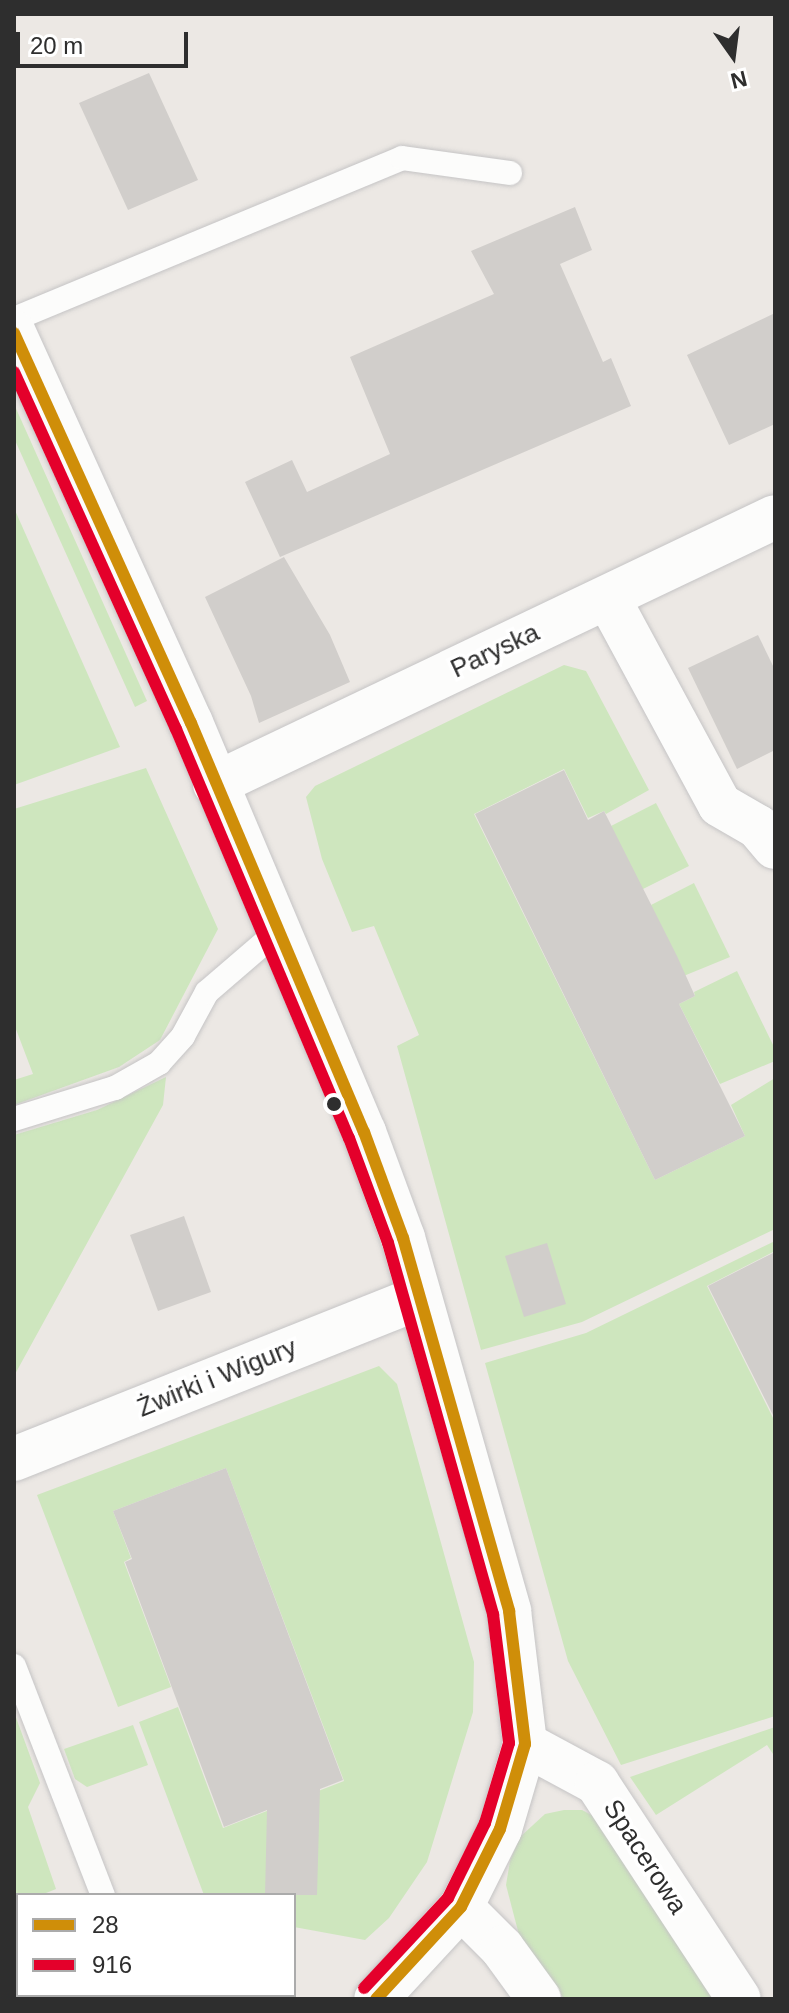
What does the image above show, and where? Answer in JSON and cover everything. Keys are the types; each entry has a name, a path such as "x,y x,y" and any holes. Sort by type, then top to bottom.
{"street":[{"path":"14,333 279,930 364,1132 403,1238 509,1611 525,1744 500,1829 461,1907 376,1999"},
{"name":"Paryska","path":"215,784 775,517"},
{"path":"608,598 720,805 758,827 775,847"},
{"name":"Żwirki i Wigury","path":"14,1459 419,1298"},
{"name":"Spacerowa","path":"525,1744 597,1783 739,1999"},
{"path":"461,1907 502,1948 539,1999"}],"lane":[{"path":"14,319 402,158 510,173"},
{"path":"14,1119 115,1088 159,1063 183,1036 207,992 279,930"},
{"path":"14,1666 102,1893"}],"green space":[{"path":"14,404 147,701 135,707 14,438"},
{"path":"14,508 120,747 14,785"},
{"path":"564,665 586,671 649,790 606,814 604,811 588,818 564,769 474,814 655,1180 745,1136 731,1105 775,1078 775,1229 582,1322 481,1350 397,1046 419,1035 374,926 352,932 322,859 306,797 315,786"},
{"path":"146,768 218,929 160,1040 119,1067 14,1105 14,1080 33,1074 14,1024 14,809"},
{"path":"656,803 689,866 627,897 611,826"},
{"path":"694,883 730,957 669,982 651,905"},
{"path":"737,971 775,1049 775,1061 720,1084 679,1004 695,996 694,992"},
{"path":"166,1077 163,1105 14,1376 14,1135 97,1110"},
{"path":"775,1241 775,1251 707,1286 775,1422 775,1716 621,1765 568,1661 485,1363 586,1333"},
{"path":"379,1366 397,1384 474,1662 473,1712 427,1862 389,1918 365,1940 296,1927 296,1893 203,1893 139,1722 178,1707 223,1828 344,1781 226,1468 113,1511 131,1558 124,1562 171,1687 118,1707 37,1495"},
{"path":"14,1712 40,1783 28,1807 56,1889 46,1893 16,1893 16,1902"},
{"path":"133,1725 148,1765 87,1787 75,1779 64,1749"},
{"path":"775,1727 775,1757 767,1745 656,1815 630,1777"},
{"path":"582,1810 599,1819 718,1999 564,1999 519,1935 506,1885 510,1861 520,1837 545,1814"}],"building":[{"path":"149,73 198,180 128,210 79,103"},
{"path":"575,207 592,250 560,264 603,362 611,358 631,406 280,557 245,482 292,460 307,492 390,454 350,357 494,294 471,251"},
{"path":"775,313 775,424 729,445 687,355"},
{"path":"284,557 330,635 350,682 259,723 251,696 205,597"},
{"path":"758,635 775,670 775,750 737,769 688,668"},
{"path":"564,770 588,820 604,811 677,956 695,996 679,1004 745,1136 655,1180 475,814"},
{"path":"184,1216 211,1292 158,1311 130,1235"},
{"path":"547,1243 566,1304 524,1317 505,1256"},
{"path":"775,1252 775,1419 708,1286"},
{"path":"226,1468 343,1780 320,1789 317,1895 265,1893 267,1810 224,1827 125,1562 132,1559 113,1511"}],"transit line":[{"name":"28","path":"14,333 191,723 364,1132 403,1238 509,1611 525,1744 500,1829 461,1907 376,1999"},
{"name":"916","path":"14,372 176,729 349,1138 388,1243 493,1614 509,1743 485,1823 448,1898 364,1988"}]}
